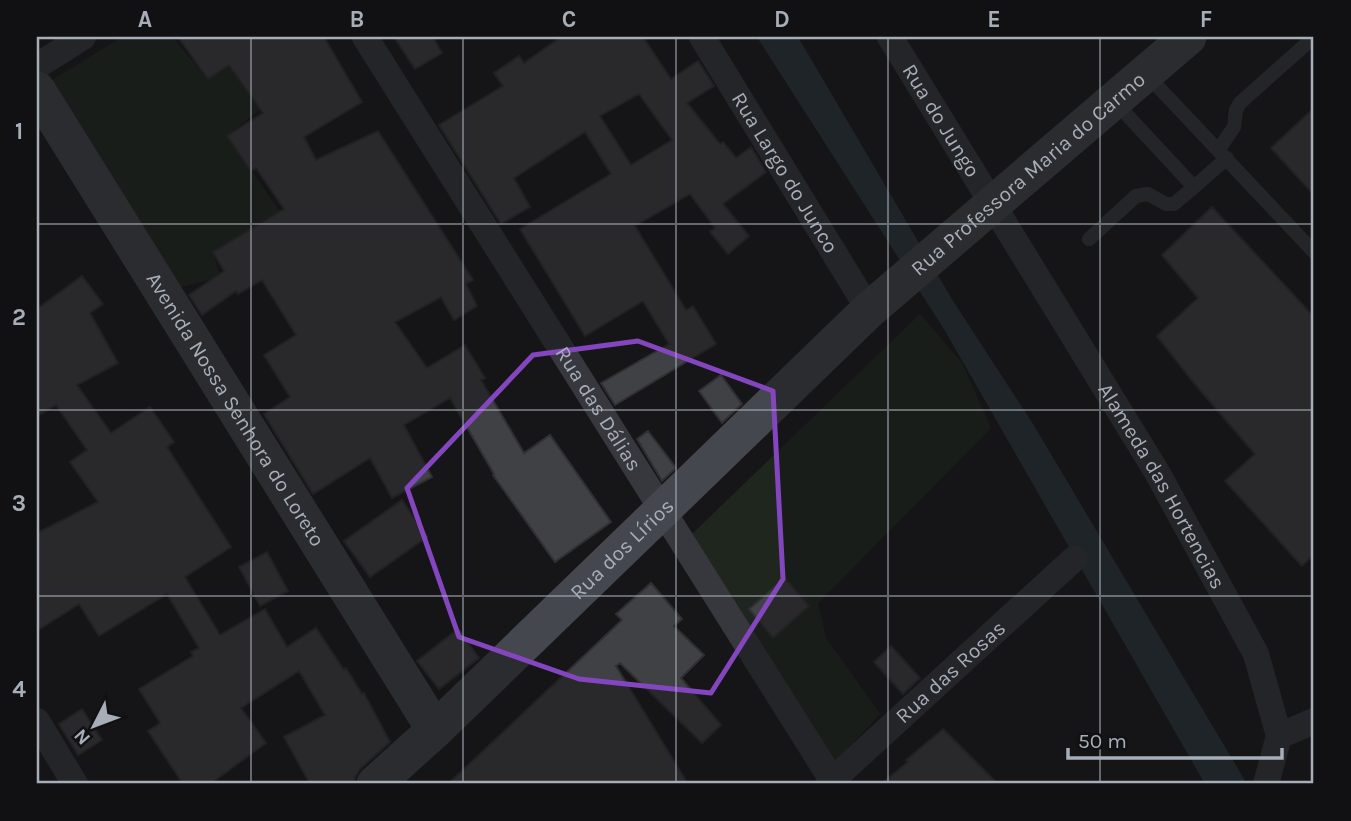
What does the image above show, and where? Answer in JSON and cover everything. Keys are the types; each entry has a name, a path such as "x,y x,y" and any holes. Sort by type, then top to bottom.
{"street":[{"path":"37,66 83,37"},
{"name":"Rua das Dálias","path":"365,37 663,510 830,782"},
{"name":"Rua Largo do Junco","path":"702,37 869,310"},
{"name":"Rua do Jungo","path":"890,37 992,205"},
{"name":"Rua Professora Maria do Carmo","path":"869,310 1188,37"},
{"name":"Avenida Nossa Senhora do Loreto","path":"37,90 435,730"},
{"name":"Alameda das Hortencias","path":"992,205 1158,474 1256,654 1279,736"},
{"name":"Rua dos Lírios","path":"375,784 435,730 869,310"},
{"name":"Rua das Rosas","path":"830,782 1074,559"},
{"path":"37,721 75,784"},
{"path":"1266,784 1279,736 1314,721"}],"lane":[{"path":"1089,239 1136,196 1148,194 1166,204 1174,204 1194,187 1223,154 1234,127 1236,110 1241,103 1314,37"},
{"path":"1146,73 1314,252"},
{"path":"1114,101 1194,187"}],"highlighted area":[{"path":"638,341 773,391 783,579 711,693 579,679 459,637 407,488 533,355"}],"shaded area":[{"path":"122,37 172,37 208,79 257,45 277,95 227,136 280,212 213,252 220,277 173,289 46,84"},
{"path":"757,37 798,37 953,301 1033,424 1247,784 1205,784 944,329"},
{"path":"920,314 962,363 991,428 818,603 826,638 880,714 831,766 692,534"}],"building":[{"path":"178,37 324,37 362,102 304,137 316,160 378,131 473,280 466,284 477,306 454,320 441,297 395,322 427,368 465,345 485,378 481,380 524,453 550,435 611,522 555,562 493,475 450,398 404,425 432,477 392,498 370,458 313,494 264,414 290,397 264,355 296,335 262,280 238,294 236,291 202,315 189,295 224,271 213,252 284,209 256,168 251,171 227,136 263,113 229,65 208,79"},
{"path":"394,37 433,37 442,53 415,69"},
{"path":"561,37 643,37 671,79 698,61 714,86 687,103 720,144 723,142 736,158 751,147 766,172 723,204 749,236 728,254 710,232 715,228 690,194 635,226 686,310 693,306 716,344 615,405 601,383 669,344 643,301 585,336 520,229 611,174 585,132 514,178 530,207 501,224 439,125 503,86 494,73 519,56 524,63","holes":["639,94 672,140 631,165 600,116"]},
{"path":"1314,108 1314,195 1271,148"},
{"path":"1212,207 1314,317 1314,554 1302,566 1225,481 1255,454 1157,336 1198,298 1162,255"},
{"path":"82,276 103,304 90,313 118,363 77,385 111,433 150,407 174,442 167,447 231,547 185,577 220,635 265,609 287,647 316,628 344,670 346,668 362,694 364,693 390,742 360,769 355,777 355,784 310,784 284,737 325,715 299,671 241,708 266,743 210,784 183,784 148,731 160,723 139,689 193,656 191,652 199,648 167,594 99,636 79,604 37,631 37,533 98,502 70,462 87,450 56,405 37,416 37,309"},
{"path":"721,375 742,404 722,423 699,391"},
{"path":"648,431 676,468 662,481 637,439"},
{"path":"402,500 427,537 370,577 344,541"},
{"path":"267,552 288,591 260,606 239,567"},
{"path":"785,578 809,606 773,638 749,609"},
{"path":"651,583 682,619 674,626 704,655 681,678 721,725 702,743 620,663 616,666 688,784 448,784 622,620 616,614"},
{"path":"458,629 479,658 439,689 417,661"},
{"path":"891,646 920,678 903,694 874,662"},
{"path":"82,709 102,740 78,755 59,724"},
{"path":"943,729 998,784 881,784 908,762 906,760"}]}
